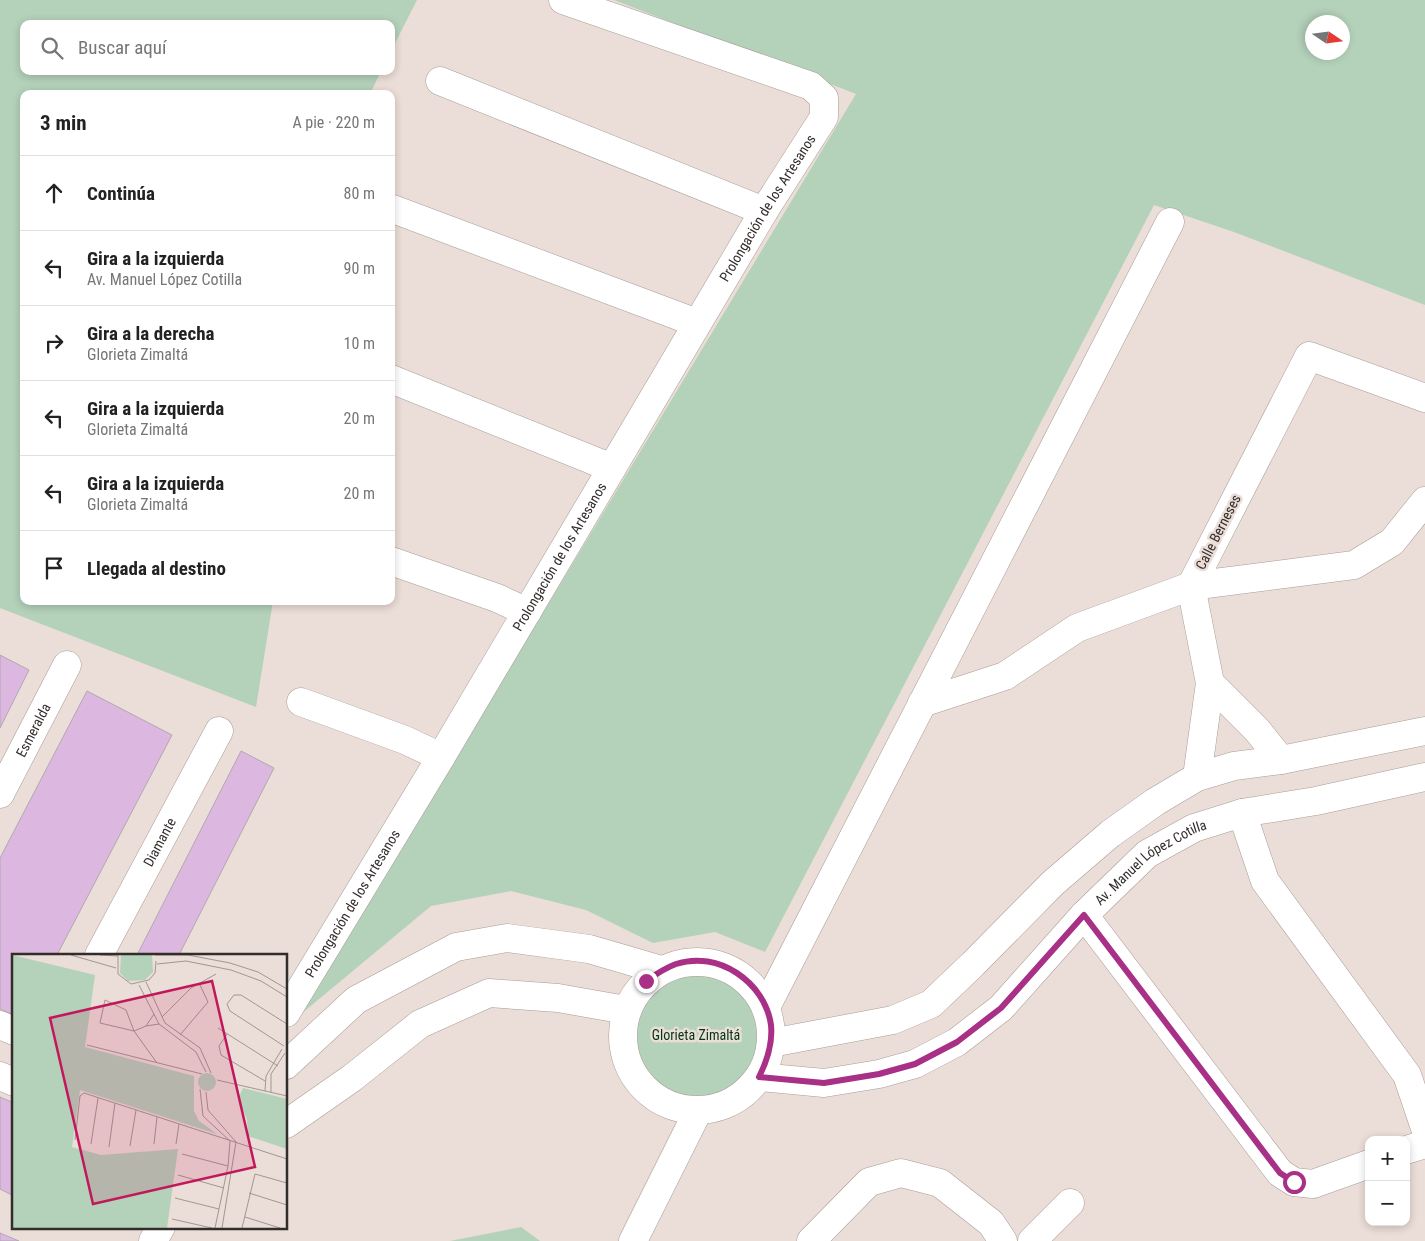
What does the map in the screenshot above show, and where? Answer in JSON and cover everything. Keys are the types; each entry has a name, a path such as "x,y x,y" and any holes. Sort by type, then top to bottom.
{"street":[{"name":"Prolongación de los Artesanos","path":"288,1010 441,757 764,211 824,117 824,98 811,86 563,0"},
{"path":"440,81 764,211"},
{"path":"395,210 697,323"},
{"path":"766,1008 1170,222"},
{"name":"Calle Berneses","path":"1191,586 1309,356 1425,398"},
{"path":"395,382 612,468"},
{"name":"Calle Berneses","path":"1191,586 1354,565 1392,542 1425,501"},
{"path":"395,562 497,598 527,612"},
{"path":"922,703 1005,676 1077,628 1191,586 1210,683 1197,777"},
{"name":"Esmeralda","path":"0,794 67,665"},
{"path":"1210,683 1257,730 1281,760"},
{"path":"301,702 405,740 441,757"},
{"name":"Diamante","path":"101,954 219,731"},
{"path":"771,1043 893,1020 931,1004 1054,883 1110,834 1155,802 1197,777 1234,766 1281,760 1425,731"},
{"name":"Av. Manuel López Cotilla","path":"759,1077 824,1083 879,1074 915,1064 957,1042 1001,1008 1084,915 1147,854 1194,828 1242,813 1316,801 1425,777"},
{"path":"1242,813 1265,881 1407,1075 1425,1128"},
{"path":"1084,915 1280,1173 1294,1182 1312,1184 1365,1165"},
{"path":"288,1063 356,1000 456,947 507,938 589,950 661,970"},
{"path":"713,962 730,968 745,978 757,992 766,1008 770,1025 771,1043 767,1061 759,1077 747,1091 732,1101 716,1108 680,1109 663,1103 648,1093 636,1080 627,1064 622,1028 626,1010 634,994 646,981 661,970 677,963 713,962"},
{"path":"288,1123 352,1078 420,1024 489,993 558,998 626,1010"},
{"path":"0,1025 12,1030"},
{"path":"0,1076 12,1081"},
{"path":"633,1241 698,1110"},
{"path":"1410,1149 1425,1144"},
{"path":"812,1241 869,1182 901,1173 940,1183 991,1222 1003,1241"},
{"path":"1032,1241 1070,1203"},
{"path":"153,1241 161,1228"}],"green space":[{"path":"0,0 417,0 395,43 395,20 20,20 20,75 379,75 372,90 20,90 20,605 272,605 256,707 0,608"},
{"path":"614,0 1425,0 1425,305 1234,232 1154,205 765,952 715,932 653,943 586,910 511,891 431,906 301,1014 856,94"},
{"name":"Glorieta Zimaltá","path":"696,971 720,976 741,990 755,1011 760,1035 755,1059 741,1080 720,1094 696,1099 672,1094 651,1080 637,1059 632,1035 637,1011 651,990 672,976"},
{"path":"521,1227 540,1241 450,1241"}],"building":[{"path":"0,655 29,670 0,728"},
{"path":"87,691 172,735 58,954 12,954 12,1014 0,1009 0,858"},
{"path":"241,751 274,768 180,954 138,954"},
{"path":"0,1097 12,1102 12,1195 0,1189"},
{"path":"0,1233 19,1241 0,1241"}],"route":[{"path":"646,981 661,970 677,963 713,962 730,968 745,978 757,992 766,1008 770,1025 771,1043 767,1061 759,1077 824,1083 879,1074 915,1064 957,1042 1001,1008 1084,915 1280,1173 1294,1182"}]}
